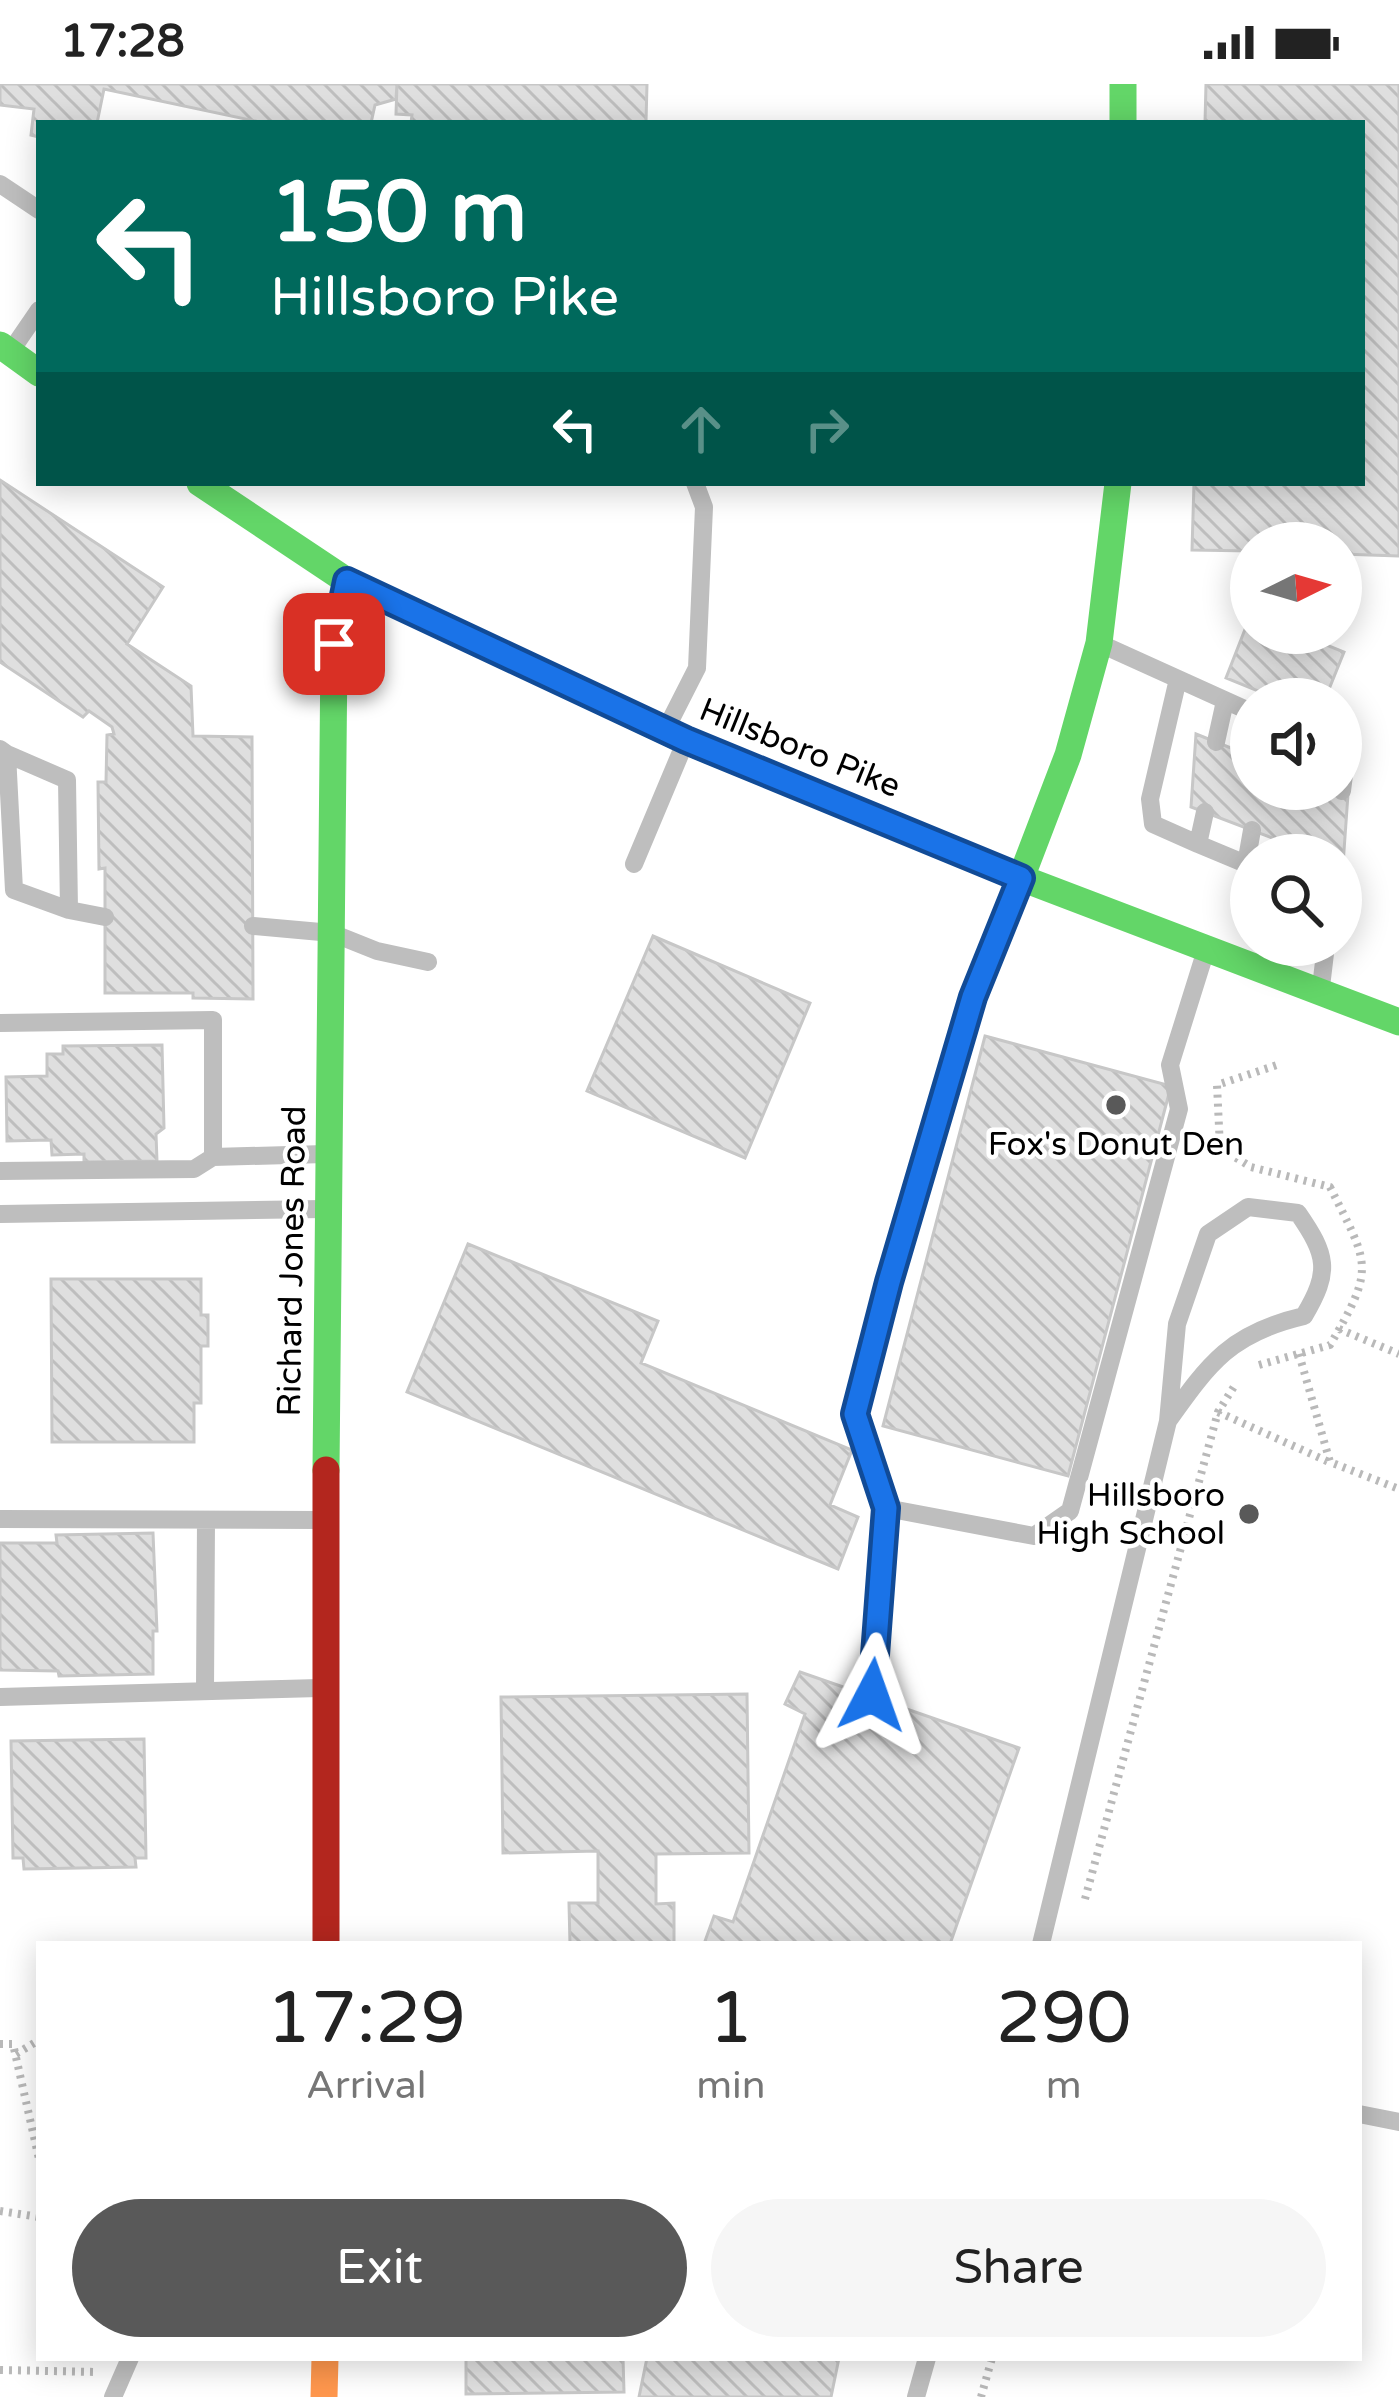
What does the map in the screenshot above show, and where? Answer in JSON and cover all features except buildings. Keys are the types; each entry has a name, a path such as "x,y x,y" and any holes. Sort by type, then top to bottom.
{"main road":[{"path":"1123,84 1123,120"},
{"path":"5,349 36,371"},
{"name":"Hillsboro Pike","path":"204,486 347,581 675,736 1021,878 1399,1022"},
{"path":"1021,878 1067,755 1099,643 1118,486"},
{"name":"Richard Jones Road","path":"326,1941 334,644 347,581"},
{"path":"325,2361 325,2397"}],"lane":[{"path":"0,184 36,208"},
{"path":"5,349 36,313"},
{"path":"634,864 697,668 704,507 696,486"},
{"path":"1099,643 1230,702"},
{"path":"1178,679 1150,799 1153,824 1230,857"},
{"path":"1216,742 1225,700"},
{"path":"68,910 68,780 4,752 14,890 68,910 105,917"},
{"path":"1198,844 1204,812"},
{"path":"1252,830 1252,834"},
{"path":"872,1695 886,1508 855,1414 973,997 1021,878"},
{"path":"253,926 332,933 377,951 428,962"},
{"path":"886,1508 1034,1536 1070,1511 1179,1109 1170,1065 1207,949"},
{"path":"1320,992 1323,966"},
{"path":"0,1023 213,1020 213,1157"},
{"path":"0,1171 194,1169 213,1157 330,1154"},
{"path":"1042,1941 1168,1421 1177,1324 1208,1234 1248,1207 1298,1213 1321,1246 1323,1284 1304,1316 1265,1325 1234,1343 1196,1382 1168,1421"},
{"path":"0,1214 327,1209"},
{"path":"0,1520 326,1520"},
{"path":"205,1691 206,1520"},
{"path":"0,1697 324,1688"},
{"path":"1362,2115 1399,2122"},
{"path":"916,2397 926,2361"},
{"path":"113,2397 126,2365"}],"path":[{"path":"1079,1921 1218,1412 1245,1369 1330,1345 1359,1295 1364,1255 1330,1187 1251,1167 1220,1148 1217,1084 1280,1064"},
{"path":"1340,1329 1399,1354"},
{"path":"1299,1354 1330,1462"},
{"path":"1218,1412 1399,1489"},
{"path":"16,2054 36,2042"},
{"path":"0,2044 13,2044 36,2145"},
{"path":"0,2211 36,2217"},
{"path":"58,2371 61,2361"},
{"path":"981,2397 991,2361"},
{"path":"0,2370 126,2365"}],"traffic: fast":[{"path":"1123,84 1123,120"},
{"path":"0,345 36,371"},
{"path":"204,486 347,581 686,741 1021,878 1399,1022"},
{"path":"1021,878 1068,755 1099,643 1118,486"},
{"path":"326,1470 334,650 347,581"}],"traffic: slow":[{"path":"324,2397 325,2361"}],"traffic: jam":[{"path":"326,1470 326,1941"}],"place":[{"name":"Fox's Donut Den","path":"1116,1105"},
{"name":"Hillsboro High School","path":"1249,1514"}],"route":[{"path":"334,644 347,581 686,740 1021,878 973,997 855,1414 886,1508 872,1695"}]}
